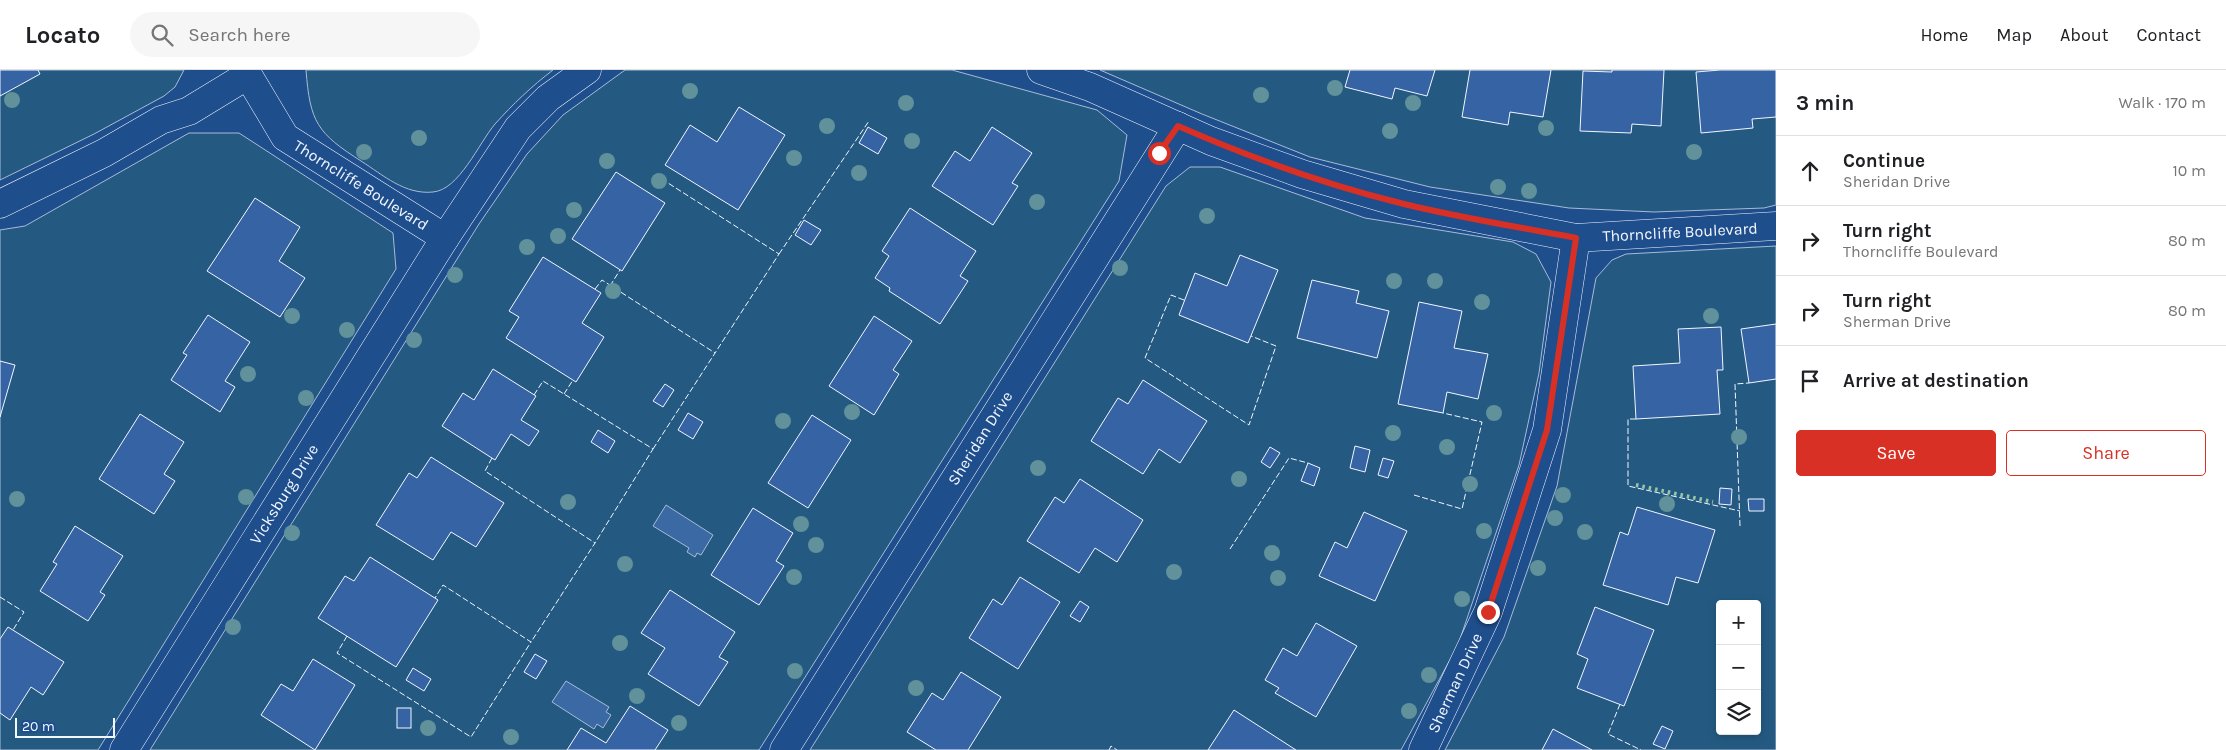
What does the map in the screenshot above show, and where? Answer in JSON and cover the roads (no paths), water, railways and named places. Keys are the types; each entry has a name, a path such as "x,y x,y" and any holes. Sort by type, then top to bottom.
{"street":[{"name":"Thorncliffe Boulevard","path":"0,204 104,153 161,120 189,110 248,75 285,137 445,238 518,128 548,98 587,70"},
{"name":"Thorncliffe Boulevard","path":"1041,70 1090,87 1211,141 1302,174 1404,204 1576,238 1776,226"},
{"name":"Sheridan Drive","path":"784,750 1178,126"},
{"name":"Vicksburg Drive","path":"124,750 445,238"},
{"name":"Sherman Drive","path":"1423,750 1488,612 1547,430 1576,238"}]}
